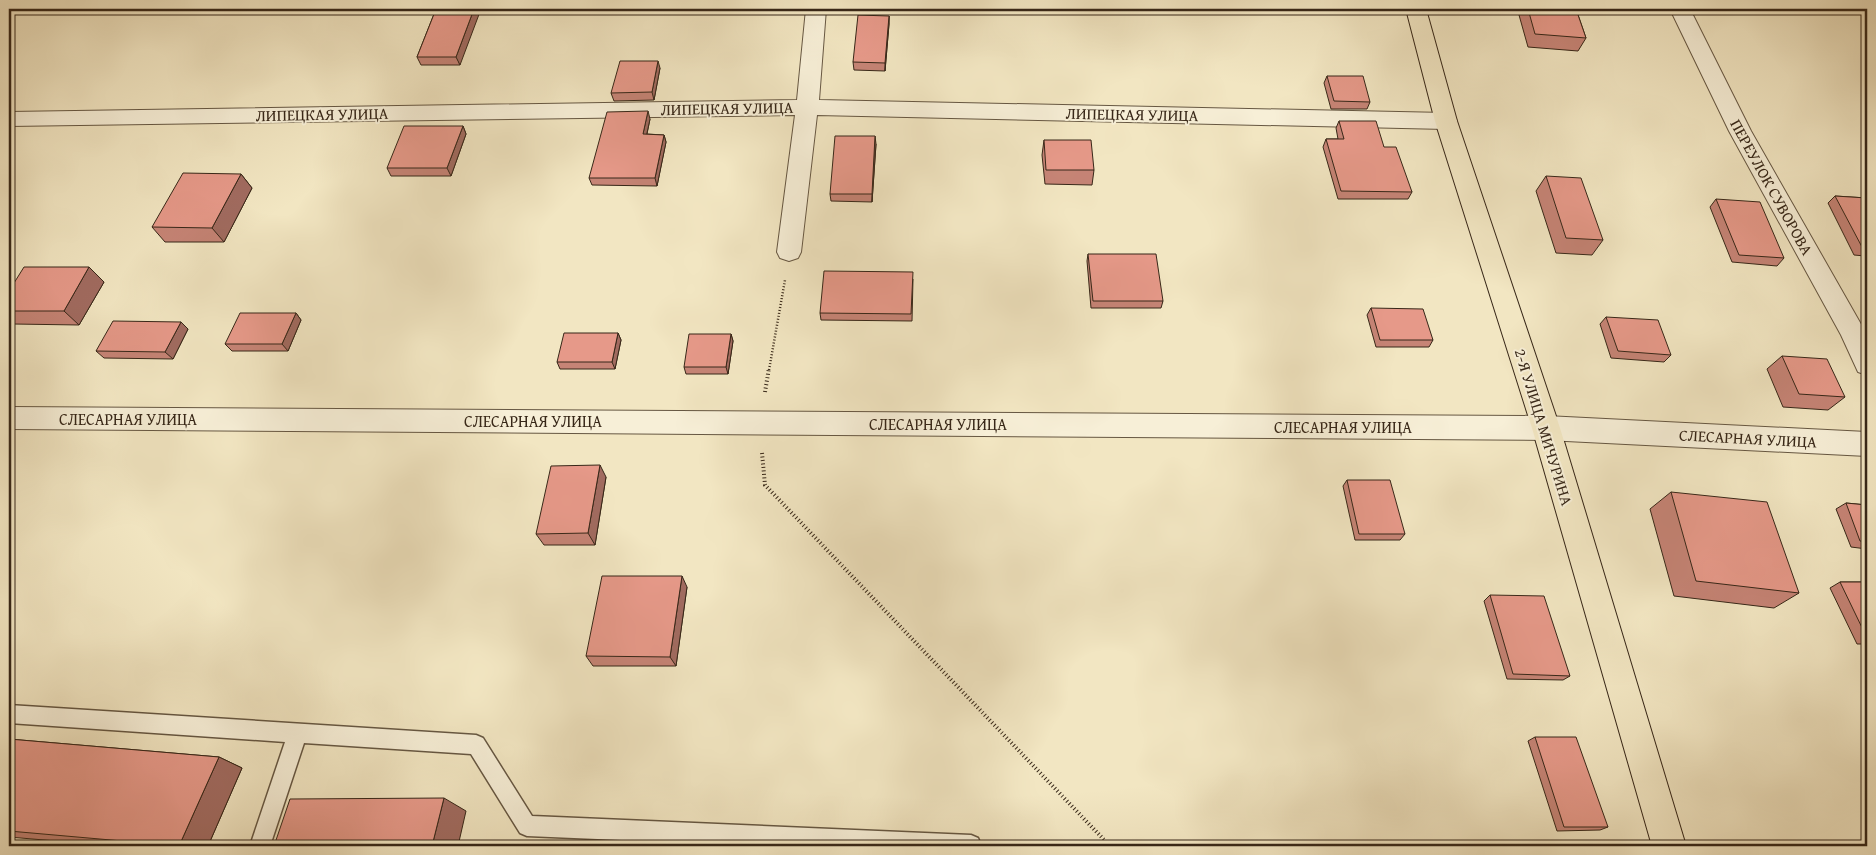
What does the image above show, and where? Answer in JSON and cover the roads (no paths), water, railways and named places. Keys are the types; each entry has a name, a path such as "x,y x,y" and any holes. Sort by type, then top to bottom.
{"main road":[{"name":"2-Я УЛИЦА МИЧУРИНА","path":"1416,9 1446,121 1546,428 1669,846"}],"street":[{"path":"789,252 807,107 816,9"},
{"name":"ПЕРЕУЛОК СУВОРОВА","path":"1680,9 1740,131 1853,333 1867,364"},
{"name":"ЛИПЕЦКАЯ УЛИЦА","path":"9,119 807,107 1446,121"},
{"name":"СЛЕСАРНАЯ УЛИЦА","path":"9,418 1546,428 1867,444"}],"lane":[{"path":"9,714 476,745 527,826 971,845"},
{"path":"260,846 298,733"}]}
